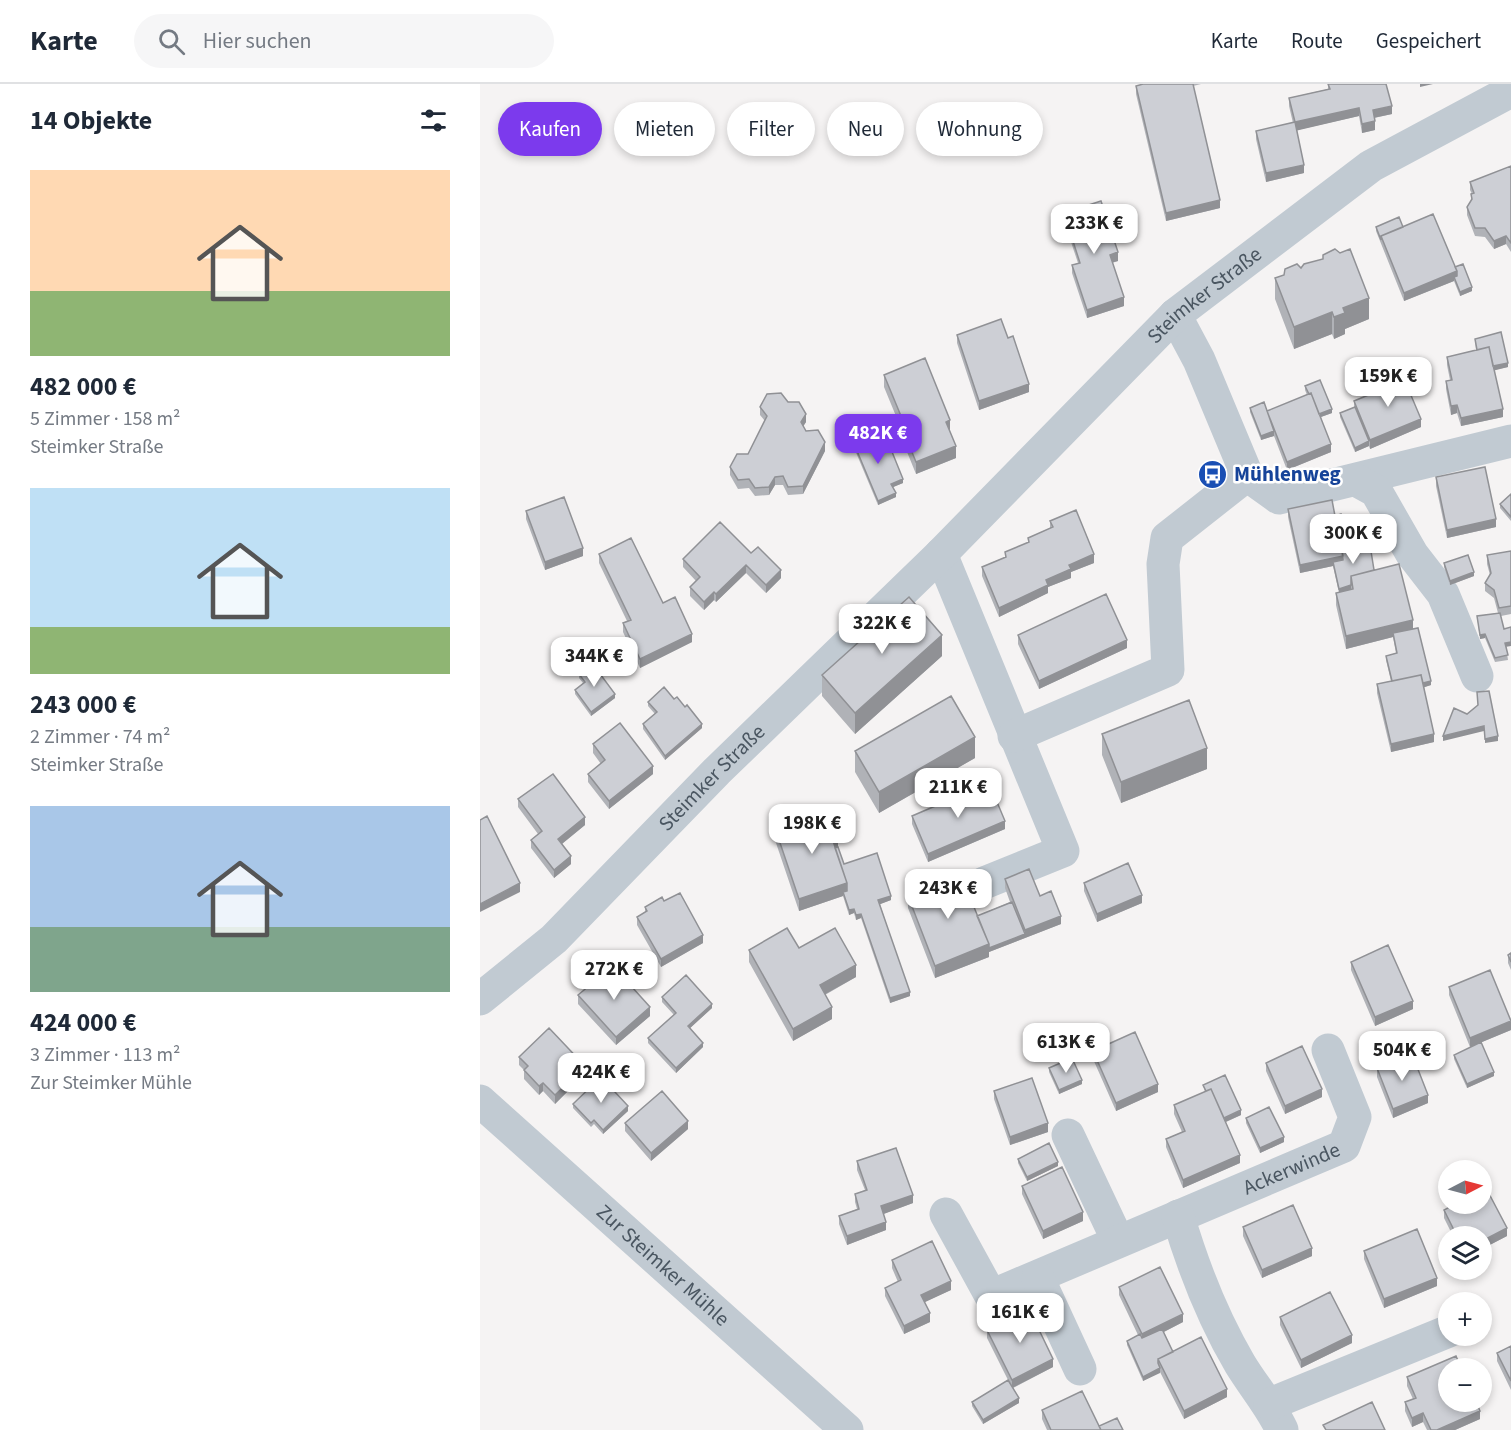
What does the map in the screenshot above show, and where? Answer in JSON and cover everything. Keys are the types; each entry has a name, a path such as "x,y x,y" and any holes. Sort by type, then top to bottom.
{"street":[{"name":"Steimker Straße","path":"480,999 554,939 717,771 941,554 1175,315 1371,166 1511,91"},
{"path":"1175,315 1199,360 1247,476 1279,498 1511,441"},
{"path":"1014,736 1168,670 1163,564 1167,538 1247,476"},
{"path":"1356,480 1376,491 1412,554 1443,594 1477,675"},
{"path":"941,554 1063,851 984,883"},
{"name":"Ackerwinde","path":"946,1214 992,1296 1038,1278 1118,1241 1344,1146 1354,1117 1328,1050"},
{"name":"Zur Steimker Mühle","path":"480,1101 847,1430"},
{"path":"1068,1135 1118,1241"},
{"path":"1178,1216 1194,1272 1240,1364 1276,1417 1438,1336"},
{"path":"1038,1278 1080,1369"}],"building":[{"path":"1193,84 1220,200 1166,213 1136,86"},
{"path":"1328,84 1386,84 1392,106 1373,110 1375,121 1362,124 1359,108 1295,122 1289,98 1330,89"},
{"path":"1295,122 1304,165 1266,173 1256,131"},
{"path":"1511,166 1511,243 1506,236 1494,241 1485,228 1475,228 1467,207 1472,199 1471,194 1474,193 1470,182"},
{"path":"1101,201 1118,252 1110,255 1124,297 1087,310 1072,265 1080,263 1064,213"},
{"path":"1433,214 1457,271 1404,293 1381,236"},
{"path":"1399,217 1403,227 1381,236 1381,240 1376,227"},
{"path":"1335,249 1340,253 1350,249 1369,298 1343,308 1345,313 1334,317 1332,312 1294,327 1275,278 1284,275 1285,269 1297,264 1301,268 1304,264 1323,259 1323,255"},
{"path":"1463,264 1472,287 1460,292 1454,277 1457,276 1455,267"},
{"path":"1001,319 1008,338 1013,336 1029,384 979,401 957,335"},
{"path":"1501,332 1508,363 1493,366 1489,347 1477,350 1475,339"},
{"path":"1489,347 1503,409 1461,418 1457,405 1451,406 1446,381 1452,380 1447,357"},
{"path":"925,358 950,420 946,422 956,446 916,462 905,435 908,433 884,375"},
{"path":"1402,374 1421,419 1370,440 1354,401 1378,391 1376,385"},
{"path":"1320,380 1332,409 1319,414 1311,393 1309,394 1305,386"},
{"path":"781,393 788,402 799,402 806,414 801,422 806,431 818,430 825,442 803,486 788,487 783,476 775,477 769,487 755,488 749,479 738,480 730,467 737,454 748,454 767,416 760,407 767,394"},
{"path":"1311,393 1331,444 1287,462 1267,411"},
{"path":"1264,402 1274,431 1261,436 1250,408"},
{"path":"1355,407 1369,441 1355,448 1340,413"},
{"path":"870,431 876,447 888,442 903,479 891,484 896,493 878,501 852,439"},
{"path":"1485,467 1496,519 1447,530 1436,477"},
{"path":"1511,494 1511,517 1500,504"},
{"path":"564,497 583,548 545,562 526,511"},
{"path":"1332,500 1335,516 1341,514 1346,538 1340,540 1343,556 1300,565 1288,509"},
{"path":"1076,510 1094,554 1069,565 1071,569 1046,580 1048,585 999,608 982,567 1006,557 1005,552 1029,542 1028,538 1053,527 1050,521"},
{"path":"720,522 751,553 758,547 781,570 766,585 746,565 716,594 714,592 704,602 690,587 700,577 683,559"},
{"path":"631,538 663,603 675,597 692,634 640,659 623,623 631,620 599,554"},
{"path":"1370,545 1374,570 1351,576 1351,585 1339,589 1333,562 1343,560 1342,551"},
{"path":"1511,551 1511,606 1499,608 1494,590 1485,583 1491,573 1487,555"},
{"path":"1468,555 1474,572 1450,581 1444,563"},
{"path":"1399,564 1413,620 1346,636 1336,593 1353,589 1351,576"},
{"path":"1106,594 1127,640 1039,681 1018,635"},
{"path":"909,597 942,635 855,713 822,675"},
{"path":"1500,613 1504,629 1511,627 1511,642 1505,643 1508,655 1495,658 1485,634 1480,635 1477,616"},
{"path":"1418,628 1431,681 1423,683 1421,675 1392,681 1386,656 1397,653 1393,633"},
{"path":"592,663 615,694 591,712 575,690 585,682 579,674"},
{"path":"1421,675 1434,734 1391,744 1377,684"},
{"path":"664,687 674,699 677,697 685,707 687,705 702,724 665,756 643,724 657,712 648,702"},
{"path":"1489,691 1498,736 1485,739 1484,726 1443,736 1454,708 1467,714 1478,705 1477,692"},
{"path":"951,696 975,737 879,792 855,751"},
{"path":"1189,700 1207,748 1121,782 1102,734"},
{"path":"620,723 653,766 609,801 588,774 605,760 593,744"},
{"path":"553,774 585,817 558,839 571,856 554,870 531,840 542,831 518,799"},
{"path":"989,783 1005,821 928,854 912,816"},
{"path":"822,813 827,825 833,823 837,826 838,839 833,841 847,883 799,899 775,828"},
{"path":"487,816 520,883 480,904 480,820"},
{"path":"838,847 844,864 877,853 891,896 878,900 910,992 890,998 861,914 856,915 854,909 849,910 843,892 847,891 847,883 835,848"},
{"path":"1128,863 1142,895 1097,914 1084,883"},
{"path":"1029,869 1040,896 1051,891 1061,916 1025,930 1005,879"},
{"path":"961,875 989,944 935,966 908,896"},
{"path":"680,893 703,935 661,959 637,917 647,911 645,907 662,897 664,901"},
{"path":"1012,902 1025,934 989,948 977,916"},
{"path":"787,928 799,948 835,928 856,965 820,985 832,1007 793,1029 749,950"},
{"path":"1388,945 1413,1001 1375,1017 1351,962"},
{"path":"613,966 650,1007 616,1037 578,995"},
{"path":"1490,970 1511,1021 1470,1038 1449,987"},
{"path":"686,975 712,1004 688,1026 703,1043 676,1068 648,1038 676,1013 662,997"},
{"path":"549,1028 585,1066 555,1095 543,1083 539,1086 524,1070 528,1066 519,1057"},
{"path":"1135,1032 1158,1084 1116,1103 1093,1051"},
{"path":"1481,1042 1494,1072 1467,1084 1454,1055"},
{"path":"1302,1046 1322,1089 1285,1106 1266,1063"},
{"path":"1412,1054 1428,1095 1393,1109 1377,1068"},
{"path":"1072,1058 1082,1080 1059,1090 1049,1068"},
{"path":"1225,1075 1241,1110 1224,1118 1211,1089 1206,1091 1203,1085"},
{"path":"601,1077 628,1106 603,1130 594,1120 591,1123 573,1104"},
{"path":"1032,1078 1048,1123 1010,1137 994,1091"},
{"path":"1211,1089 1240,1155 1183,1180 1166,1139 1185,1131 1174,1105"},
{"path":"662,1091 688,1121 651,1153 625,1123"},
{"path":"1269,1107 1284,1137 1260,1148 1246,1118"},
{"path":"1049,1143 1058,1162 1027,1177 1018,1159"},
{"path":"896,1148 913,1195 881,1206 886,1222 847,1236 839,1216 859,1209 855,1194 867,1190 857,1161"},
{"path":"1062,1167 1083,1212 1043,1231 1022,1186"},
{"path":"1492,1199 1507,1228 1492,1236 1492,1226 1452,1226 1446,1214 1492,1214"},
{"path":"1293,1205 1312,1248 1262,1270 1243,1227"},
{"path":"1417,1229 1437,1278 1384,1299 1364,1251"},
{"path":"932,1241 951,1281 921,1295 930,1313 904,1326 885,1288 901,1280 892,1260"},
{"path":"1160,1267 1183,1314 1142,1334 1119,1287"},
{"path":"1330,1292 1352,1335 1301,1360 1280,1317"},
{"path":"1029,1309 1053,1359 1012,1380 987,1330"},
{"path":"1162,1329 1173,1352 1158,1359 1160,1368 1143,1377 1127,1341 1140,1334 1142,1338"},
{"path":"1201,1337 1227,1389 1184,1411 1158,1359"},
{"path":"1511,1346 1511,1381 1497,1353"},
{"path":"1438,1364 1438,1412 1478,1412 1437,1430 1431,1430 1423,1413 1412,1418 1405,1402 1416,1398 1407,1377"},
{"path":"1008,1380 1019,1398 983,1420 972,1402"},
{"path":"1082,1391 1101,1430 1051,1430 1042,1410"},
{"path":"1372,1402 1385,1430 1326,1430 1323,1425"},
{"path":"1117,1418 1123,1430 1101,1430 1099,1426"}],"place":[{"name":"Mühlenweg","path":"1213,474"}]}
